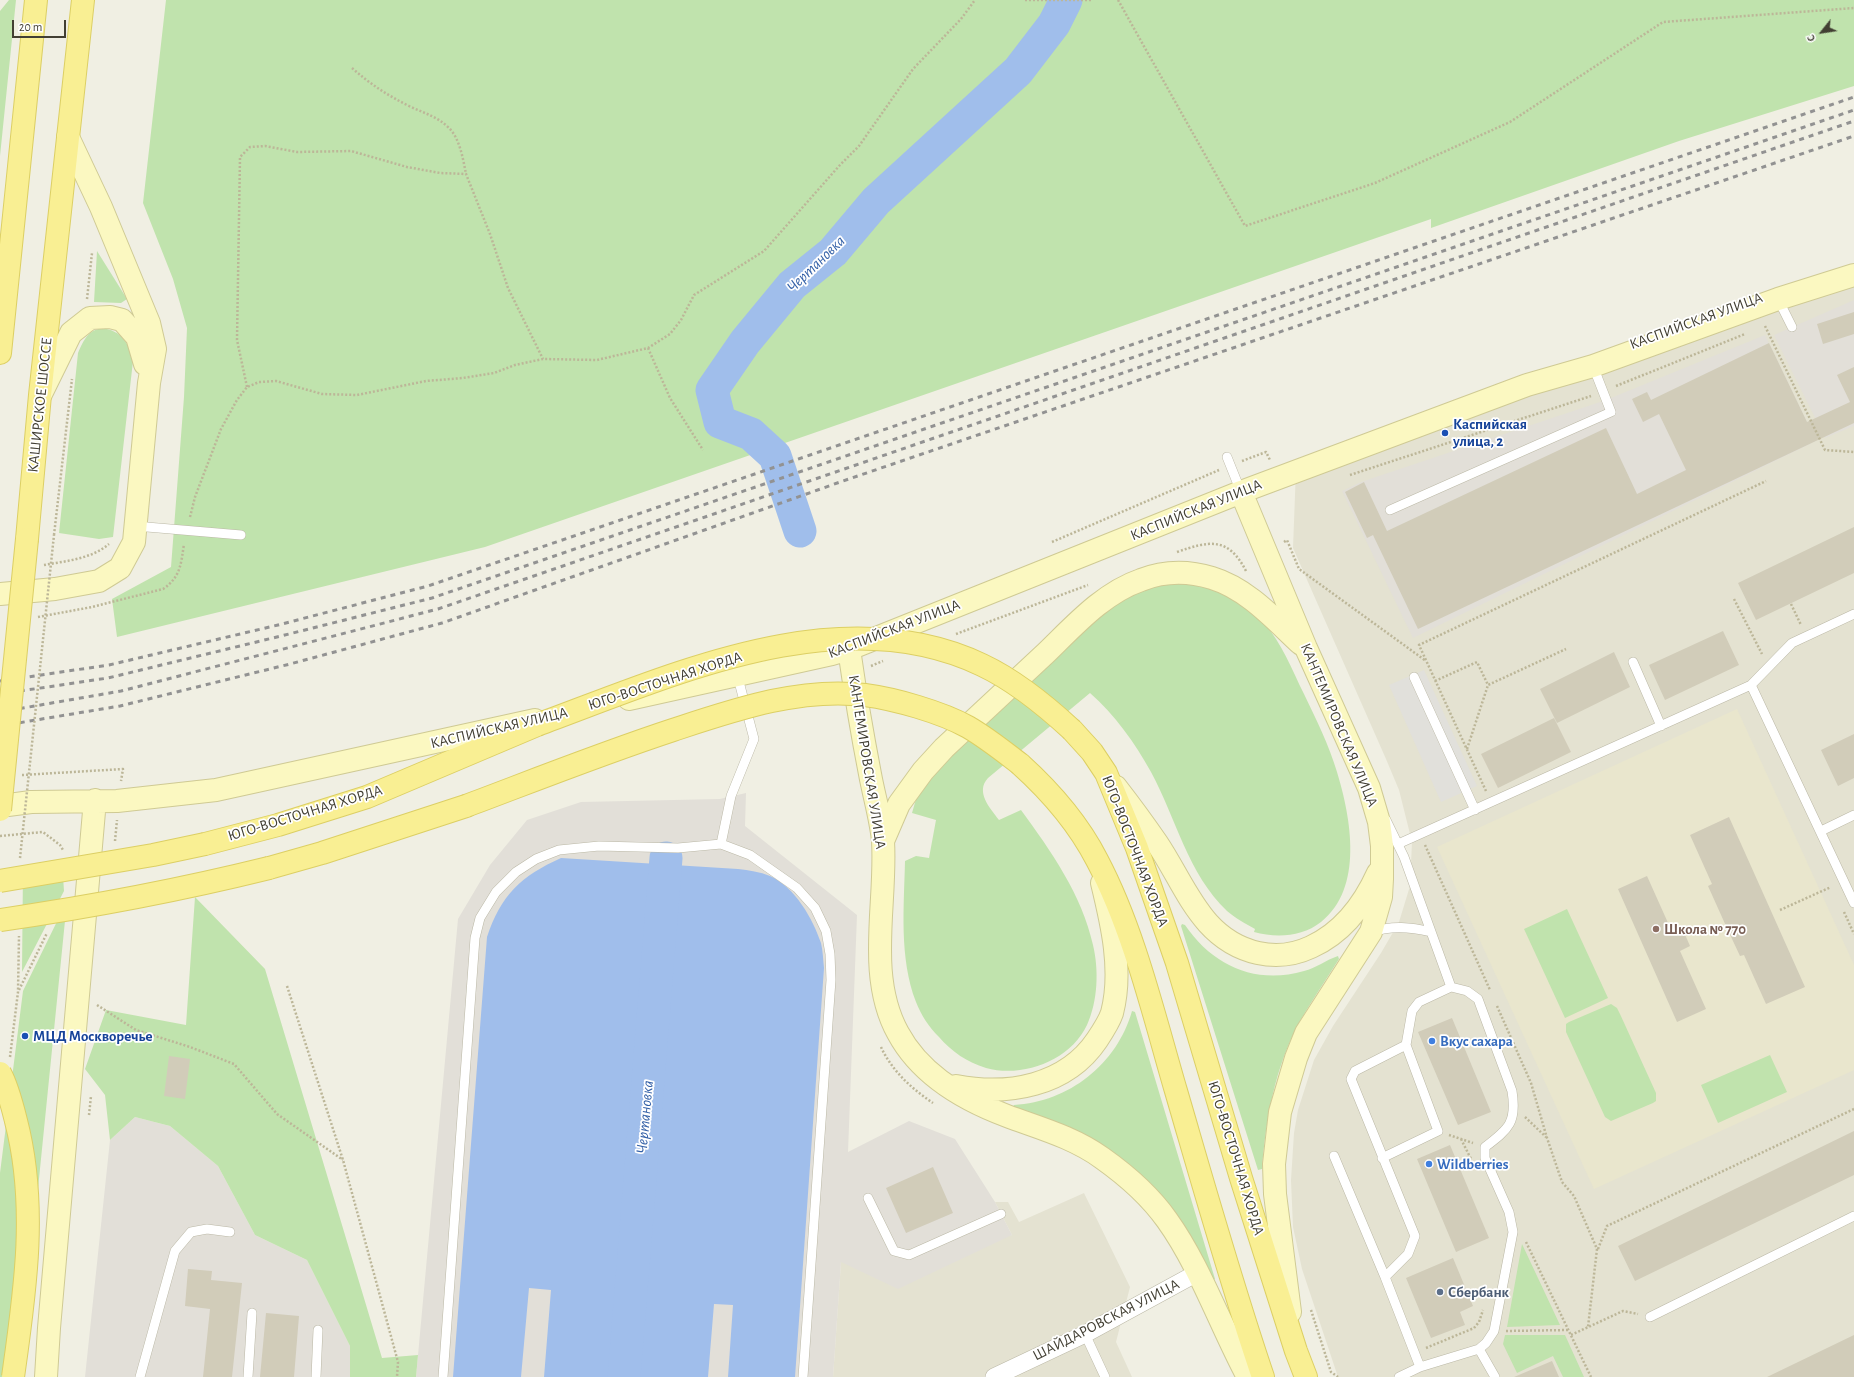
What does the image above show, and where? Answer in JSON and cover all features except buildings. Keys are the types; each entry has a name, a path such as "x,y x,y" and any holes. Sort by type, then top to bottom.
{"main road":[{"path":"0,353 36,0"},
{"name":"КАШИРСКОЕ ШОССЕ","path":"0,810 40,395 83,0"},
{"path":"0,594 55,589 99,581 120,568 134,542 149,382 155,349 149,323 101,207 68,137"},
{"name":"КАСПИЙСКАЯ УЛИЦА","path":"0,806 31,802 95,800 117,801 216,790 832,654 849,649 1241,492 1539,381 1591,359 1854,264"},
{"name":"КАСПИЙСКАЯ УЛИЦА","path":"1539,381 1783,308 1854,275"},
{"path":"40,395 71,333 90,318 110,317 122,320 138,337 149,382"},
{"name":"КАНТЕМИРОВСКАЯ УЛИЦА","path":"1241,492 1306,648 1370,788 1379,822 1382,860 1380,897 1370,932 1306,1033 1294,1064 1280,1112 1274,1164 1275,1194 1296,1351"},
{"path":"883,840 900,804 923,771 944,748 1093,609 1129,585 1141,579 1186,572 1225,582 1249,597 1306,648"},
{"name":"ЮГО-ВОСТОЧНАЯ ХОРДА","path":"0,881 153,855 278,824 367,797 530,728 672,675 715,661 807,642 838,638 901,641 953,653 982,665 1007,678 1031,694 1072,730 1092,752 1106,773 1137,848 1177,963 1241,1178 1296,1351 1306,1377"},
{"name":"КАНТЕМИРОВСКАЯ УЛИЦА","path":"849,649 857,705 883,840 881,965 884,997 893,1023 906,1047 929,1072 945,1084 981,1105 1064,1137 1102,1158 1132,1182 1166,1220 1197,1273 1248,1377"},
{"path":"9,925 79,908 202,884 315,855 466,806 644,740 708,719 767,703 804,695 864,695 908,705 967,726 993,743 1020,764 1043,785 1063,808 1097,860 1119,909 1143,978 1243,1319 1263,1377"},
{"path":"1106,773 1158,844 1195,908 1218,933 1228,941 1247,951 1265,955 1284,956 1305,950 1320,943 1350,918 1364,900 1372,886 1382,860"},
{"path":"46,1377 95,800"},
{"path":"945,1084 972,1089 994,1090 1030,1085 1061,1074 1077,1063 1091,1050 1112,1013 1116,990 1115,952 1108,906 1097,860"},
{"path":"5,1067 21,1140 27,1180 28,1213 28,1248 13,1377"}],"street":[{"name":"ШАЙДАРОВСКАЯ УЛИЦА","path":"994,1377 1085,1334 1197,1273"}],"lane":[{"path":"1783,308 1792,327"},
{"path":"1390,510 1611,412 1593,366"},
{"path":"1228,461 1241,492"},
{"path":"135,526 241,535"},
{"path":"1398,844 1751,685 1792,644 1854,614"},
{"path":"1633,662 1662,726"},
{"path":"721,844 731,796 754,739 737,674"},
{"path":"1414,677 1475,810"},
{"path":"1751,685 1854,903"},
{"path":"1370,788 1398,844 1451,987"},
{"path":"1821,831 1854,815"},
{"path":"443,1377 475,938 480,918 496,892 516,872 536,859 559,850 599,846 678,848 721,844 750,854 797,888 815,908 826,931 830,954 831,988 803,1377"},
{"path":"1370,932 1394,927 1418,928 1431,932"},
{"path":"1382,1158 1438,1131 1406,1045 1412,1011 1419,1002 1451,987 1467,991 1478,999 1512,1091 1515,1106 1511,1122 1502,1134 1485,1147 1485,1158 1509,1212 1513,1239 1494,1331 1486,1343 1479,1348 1420,1367 1399,1377"},
{"path":"1386,1277 1408,1254 1415,1236 1351,1079 1355,1071 1406,1045"},
{"path":"1334,1156 1386,1277 1420,1367"},
{"path":"868,1198 894,1251 909,1255 1001,1214"},
{"path":"1650,1317 1854,1216"},
{"path":"140,1377 175,1251 191,1232 207,1229 230,1232"},
{"path":"248,1377 252,1312"},
{"path":"316,1377 318,1330"},
{"path":"1085,1334 1105,1377"},
{"path":"1479,1348 1495,1377"}],"path":[{"path":"52,616 163,589 170,584 179,572 195,497 221,429 237,400 247,387 267,380 322,394 357,396 411,384 494,373 514,365 543,360 597,360 648,348 670,334 681,320 694,296 764,251 840,165 859,146 913,70 961,19 975,0"},
{"path":"1025,0 1090,0"},
{"path":"1118,0 1246,226 1375,182 1510,122 1663,22 1854,8"},
{"path":"352,68 376,88 416,109 436,116 450,129 463,158 466,174 490,234 508,288 543,360"},
{"path":"247,387 237,340 239,301 238,252 240,158 250,147 266,146 297,152 351,150 407,167 440,173 466,174"},
{"path":"87,301 92,253"},
{"path":"1758,329 1765,326 1783,308"},
{"path":"1765,326 1825,450 1854,452"},
{"path":"1344,476 1603,392 1750,332"},
{"path":"648,348 670,398 704,450"},
{"path":"20,859 72,377"},
{"path":"1052,542 1228,461 1266,452"},
{"path":"1492,802 1419,645 1766,481"},
{"path":"1282,543 1287,540 1299,569 1427,662"},
{"path":"58,562 93,554 112,542"},
{"path":"1170,555 1200,544 1209,542 1218,544 1235,554 1241,561 1246,572"},
{"path":"949,637 1089,585"},
{"path":"1734,599 1765,661 1770,666"},
{"path":"1791,604 1806,637"},
{"path":"1488,685 1566,649"},
{"path":"868,667 890,659"},
{"path":"1435,681 1477,662 1488,685 1467,749"},
{"path":"21,776 123,769"},
{"path":"0,836 43,832 60,845 66,855"},
{"path":"1420,835 1493,997"},
{"path":"1780,910 1832,886"},
{"path":"9,925 18,992"},
{"path":"5,1067 18,992 49,928"},
{"path":"287,986 343,1160 398,1362 397,1377"},
{"path":"1496,1004 1531,1083 1562,1182 1574,1196 1597,1249"},
{"path":"97,1005 136,1030 190,1047 234,1064 276,1114 343,1160"},
{"path":"881,1046 894,1068 907,1082 923,1096 938,1106"},
{"path":"1515,1106 1547,1138"},
{"path":"1588,1327 1597,1249 1607,1226 1854,1110"},
{"path":"1438,1131 1485,1147"},
{"path":"1462,1139 1474,1165"},
{"path":"1525,1242 1591,1377"},
{"path":"1309,1304 1331,1372 1338,1377"},
{"path":"1414,1353 1474,1328 1479,1322 1483,1308"},
{"path":"1571,1335 1623,1311 1650,1317"},
{"path":"1506,1331 1568,1330"}],"shaded area":[{"path":"1854,281 1854,1377 1338,1377 1302,1269 1293,1227 1291,1180 1294,1133 1298,1110 1314,1060 1333,1026 1381,953 1399,922 1410,886 1412,842 1399,790 1293,548 1296,469"},
{"path":"1854,300 1854,426 1825,438 1774,335"},
{"path":"1765,335 1816,441 1413,638 1342,491 1361,482 1606,400"},
{"path":"1424,670 1477,786 1441,802 1389,685"},
{"name":"Школа № 770","path":"1737,709 1854,965 1854,1070 1594,1189 1437,847"},
{"path":"746,793 745,826 857,915 848,1152 909,1121 955,1139 995,1202 1012,1235 898,1289 841,1262 833,1377 416,1377 458,919 490,865 527,820 581,802 720,799"},
{"path":"135,1117 170,1126 218,1166 255,1235 307,1260 350,1346 350,1377 85,1377 110,1140"},
{"path":"1084,1193 1130,1287 1116,1342 1132,1377 833,1377 841,1262 1012,1235 995,1202 1008,1202 1019,1222"}],"green space":[{"path":"9,0 16,0 0,156 0,11"},
{"path":"166,0 1854,0 1854,86 1679,141 1431,228 1431,219 485,547 117,637 112,599 171,567 184,397 187,328 173,279 143,203"},
{"path":"97,251 127,299 121,303 94,302"},
{"path":"102,328 115,332 124,339 127,343 133,361 113,537 99,539 59,533 78,353 84,340 89,334"},
{"path":"1198,582 1232,595 1249,608 1264,623 1276,639 1291,666 1326,742 1334,762 1342,790 1349,831 1350,852 1349,872 1344,891 1335,908 1321,922 1306,931 1289,935 1271,935 1254,932 1255,929 1230,914 1202,880 1192,863 1160,790 1138,751 1116,720 1090,693 988,778 984,783 983,794 988,805 999,820 1021,810 1054,858 1073,891 1088,927 1095,955 1097,975 1091,1016 1079,1038 1057,1057 1044,1064 1015,1071 986,1068 972,1063 955,1052 944,1042 926,1021 916,1002 907,968 904,932 905,861 916,856 929,858 936,820 912,813 916,799 935,769 1073,638 1117,602 1154,585"},
{"path":"62,862 64,891 22,972 23,868"},
{"path":"195,897 265,969 382,1358 418,1355 416,1377 350,1377 350,1346 307,1260 255,1235 218,1166 170,1126 135,1117 110,1140 105,1095 85,1069 106,1010 186,1025"},
{"path":"67,901 19,1377 0,1377 0,1173 23,991"},
{"path":"1567,909 1608,998 1565,1018 1524,929"},
{"path":"1182,924 1185,925 1196,939 1222,961 1237,969 1253,973 1286,975 1308,970 1338,956 1339,959 1309,1005 1291,1038 1284,1056 1269,1112 1262,1169 1258,1170 1181,926"},
{"path":"1611,1004 1617,1008 1620,1014 1656,1093 1656,1101 1611,1121 1605,1117 1566,1032 1566,1024"},
{"path":"1132,1011 1135,1012 1215,1279 1212,1281 1179,1222 1013,1107 1014,1105 1034,1102 1054,1096 1072,1088 1088,1077 1103,1063 1115,1048 1125,1030"},
{"path":"1770,1055 1787,1092 1718,1123 1701,1085"},
{"path":"1522,1244 1560,1325 1507,1327"},
{"path":"1505,1335 1565,1335 1584,1377 1563,1377 1553,1356 1517,1373 1503,1344"}],"water":[{"path":"561,858 738,869 758,872 779,881 795,896 808,914 818,934 823,952 824,968 795,1377 728,1377 733,1305 714,1304 708,1377 638,1377 678,873 655,871 611,1377 544,1377 551,1290 529,1288 521,1377 453,1377 487,937 499,909 514,888 535,872"}],"waterway":[{"name":"Чертановка","path":"800,531 775,456 751,434 720,422 712,390 745,342 792,285 833,252 876,201 1018,71 1054,24 1066,0"},
{"name":"Чертановка","path":"624,1377 666,858"}],"railway":[{"path":"0,681 109,665 278,625 428,586 1854,97"},
{"path":"0,694 108,678 432,598 1854,110"},
{"path":"0,712 121,691 438,609 1854,121"},
{"path":"0,726 120,706 290,664 442,623 843,481 1854,136"}],"place":[{"name":"Каспийская улица, 2","path":"1445,433"},
{"name":"Школа № 770","path":"1656,929"},
{"name":"МЦД Москворечье","path":"25,1036"},
{"name":"Вкус сахара","path":"1432,1041"},
{"name":"Wildberries","path":"1429,1164"},
{"name":"Сбербанк","path":"1440,1292"}]}
